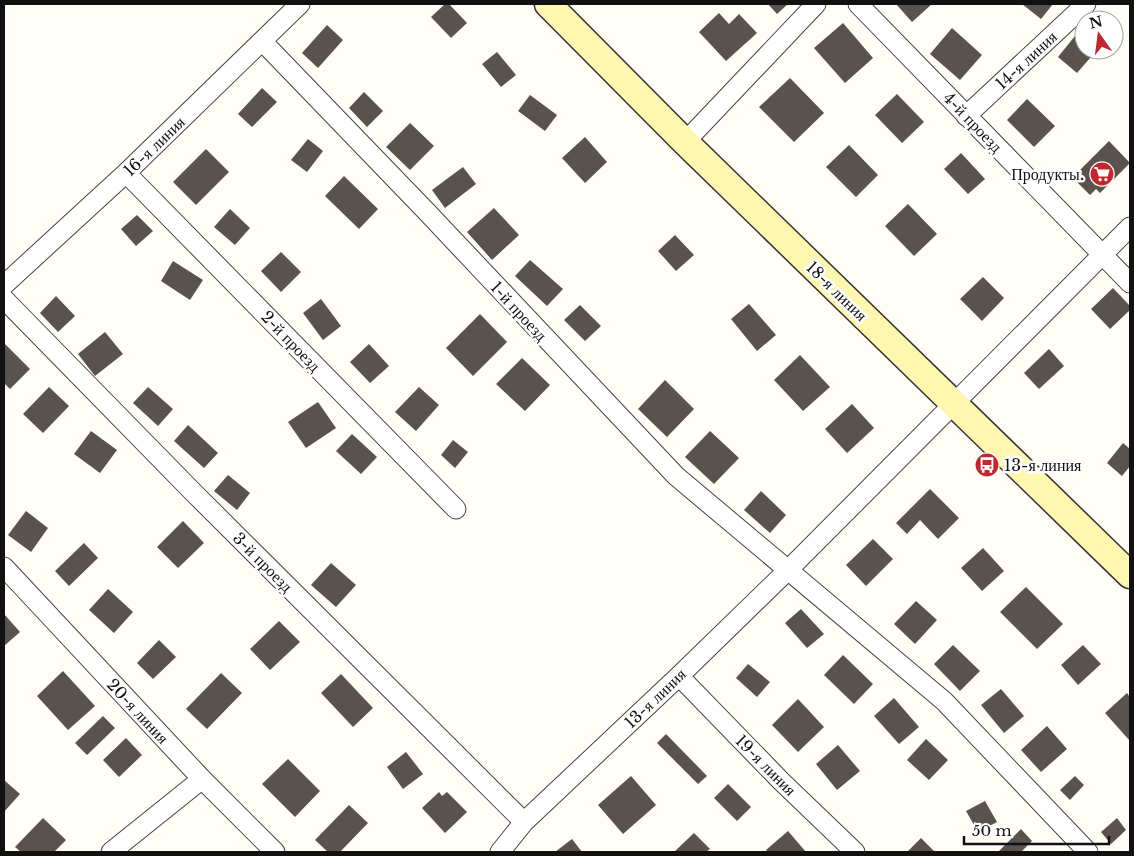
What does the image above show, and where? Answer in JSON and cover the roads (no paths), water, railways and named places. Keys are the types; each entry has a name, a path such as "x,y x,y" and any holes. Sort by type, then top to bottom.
{"street":[{"name":"16-я линия","path":"4,285 126,173 300,4"},
{"name":"18-я линия","path":"548,4 684,142 1130,575"},
{"path":"684,142 816,4"},
{"name":"4-й проезд","path":"858,4 1130,283"},
{"name":"14-я линия","path":"966,116 1086,4"},
{"name":"1-й проезд","path":"262,41 426,211 676,476 944,701 1088,852"},
{"name":"2-й проезд","path":"126,173 456,509"},
{"name":"13-я линия","path":"500,852 524,822 788,570 1130,227"},
{"name":"3-й проезд","path":"4,299 192,491 524,822"},
{"name":"20-я линия","path":"4,567 202,779 274,852"},
{"name":"19-я линия","path":"679,676 781,781 855,852"},
{"path":"111,852 202,779"}],"place":[{"name":"Продукты.","path":"1102,174"},
{"name":"13-я линия","path":"987,465"}]}
